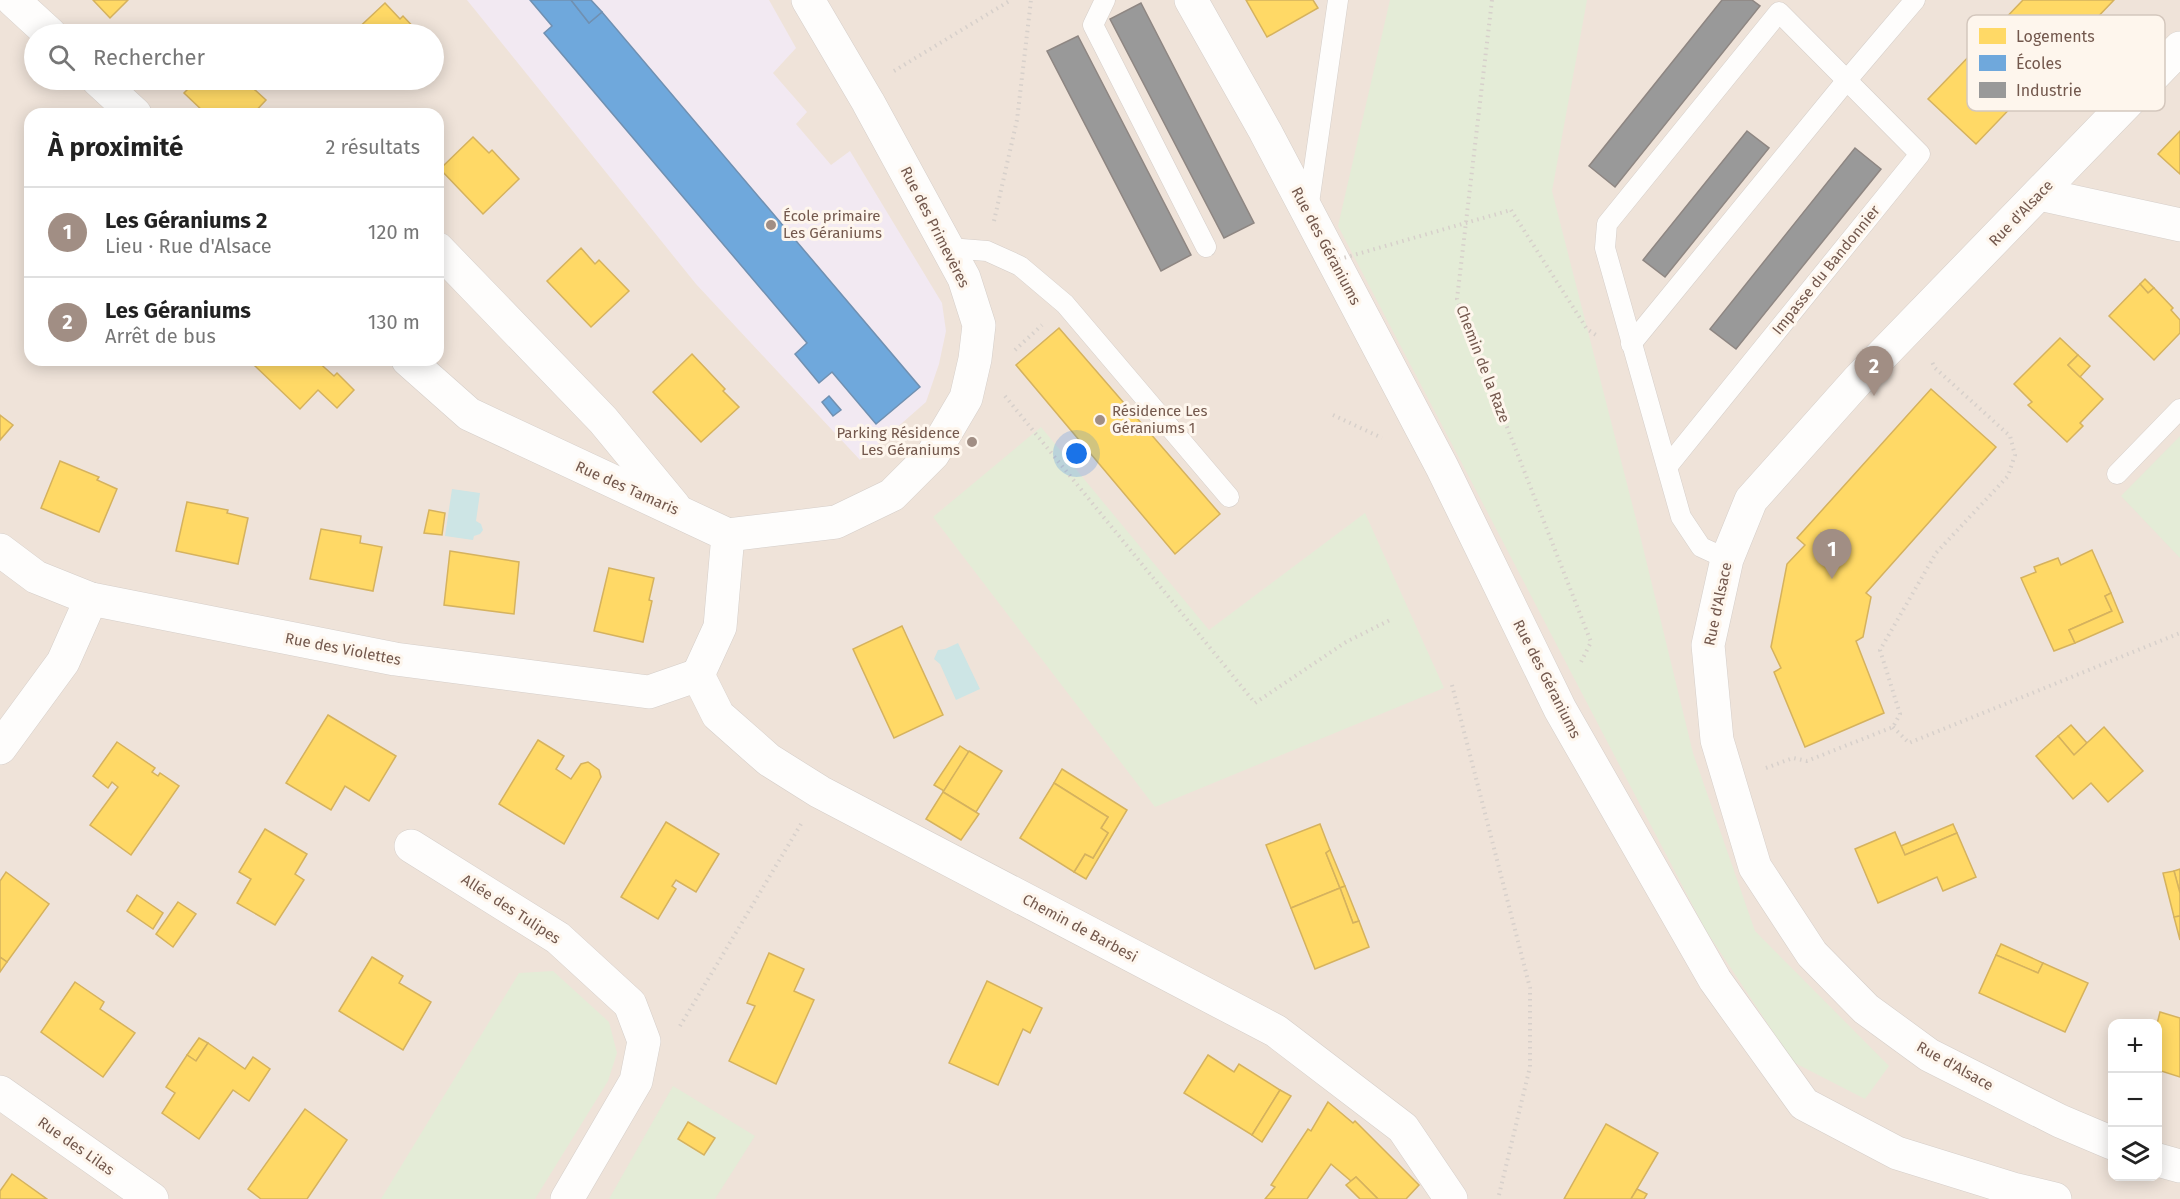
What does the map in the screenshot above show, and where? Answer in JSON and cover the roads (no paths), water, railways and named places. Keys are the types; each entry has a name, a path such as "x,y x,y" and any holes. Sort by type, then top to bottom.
{"street":[{"path":"13,0 39,24"},
{"name":"Rue des Primevères","path":"728,535 836,522 892,495 933,454 966,398 975,359 979,325 964,278 868,102 808,0"},
{"name":"Rue des Géraniums","path":"1191,0 1265,131 1442,467 1560,709 1716,980 1804,1104 1897,1153 2011,1194 2055,1199"},
{"name":"Rue d'Alsace","path":"2165,64 2180,48"},
{"path":"109,90 128,108"},
{"name":"Rue d'Alsace","path":"2108,1141 2060,1120 1929,1054 1866,1009 1812,954 1755,867 1717,740 1708,645 1727,559 1751,500 1912,325 2119,111"},
{"path":"2039,194 2180,225"},
{"path":"444,255 603,420 678,511"},
{"name":"Rue des Tamaris","path":"415,366 469,414 728,535"},
{"path":"698,675 720,627 728,535"},
{"name":"Rue des Violettes","path":"0,550 36,577 91,599 395,659 649,693 698,675"},
{"path":"0,748 63,662 91,599"},
{"name":"Chemin de Barbesi","path":"698,675 718,715 769,760 820,792 1276,1031 1403,1128 1451,1199"},
{"name":"Allée des Tulipes","path":"411,846 558,938 630,1004 644,1041 636,1081 567,1199"},
{"name":"Rue des Lilas","path":"0,1092 149,1198"},
{"path":"2162,1161 2180,1166"}],"lane":[{"path":"1105,0 1093,25 1206,247"},
{"path":"1308,213 1338,0"},
{"path":"1633,352 1846,80 1916,0"},
{"name":"Impasse du Bandonnier","path":"1667,467 1920,153 1779,12 1607,224 1605,248 1681,517 1701,547 1727,559"},
{"path":"949,248 987,251 1020,266 1065,304 1229,497"},
{"path":"2117,474 2180,409"}],"water":[{"path":"452,489 480,493 476,521 481,524 483,530 474,536 473,540 445,536"},
{"path":"958,643 980,689 956,700 940,664 934,659 938,650"}],"place":[{"name":"École primaire Les Géraniums","path":"771,225"},
{"name":"Les Géraniums","path":"1874,396"},
{"name":"Résidence Les Géraniums 1","path":"1100,420"},
{"name":"Parking Résidence Les Géraniums","path":"972,442"},
{"name":"Les Géraniums 2","path":"1832,579"}]}
